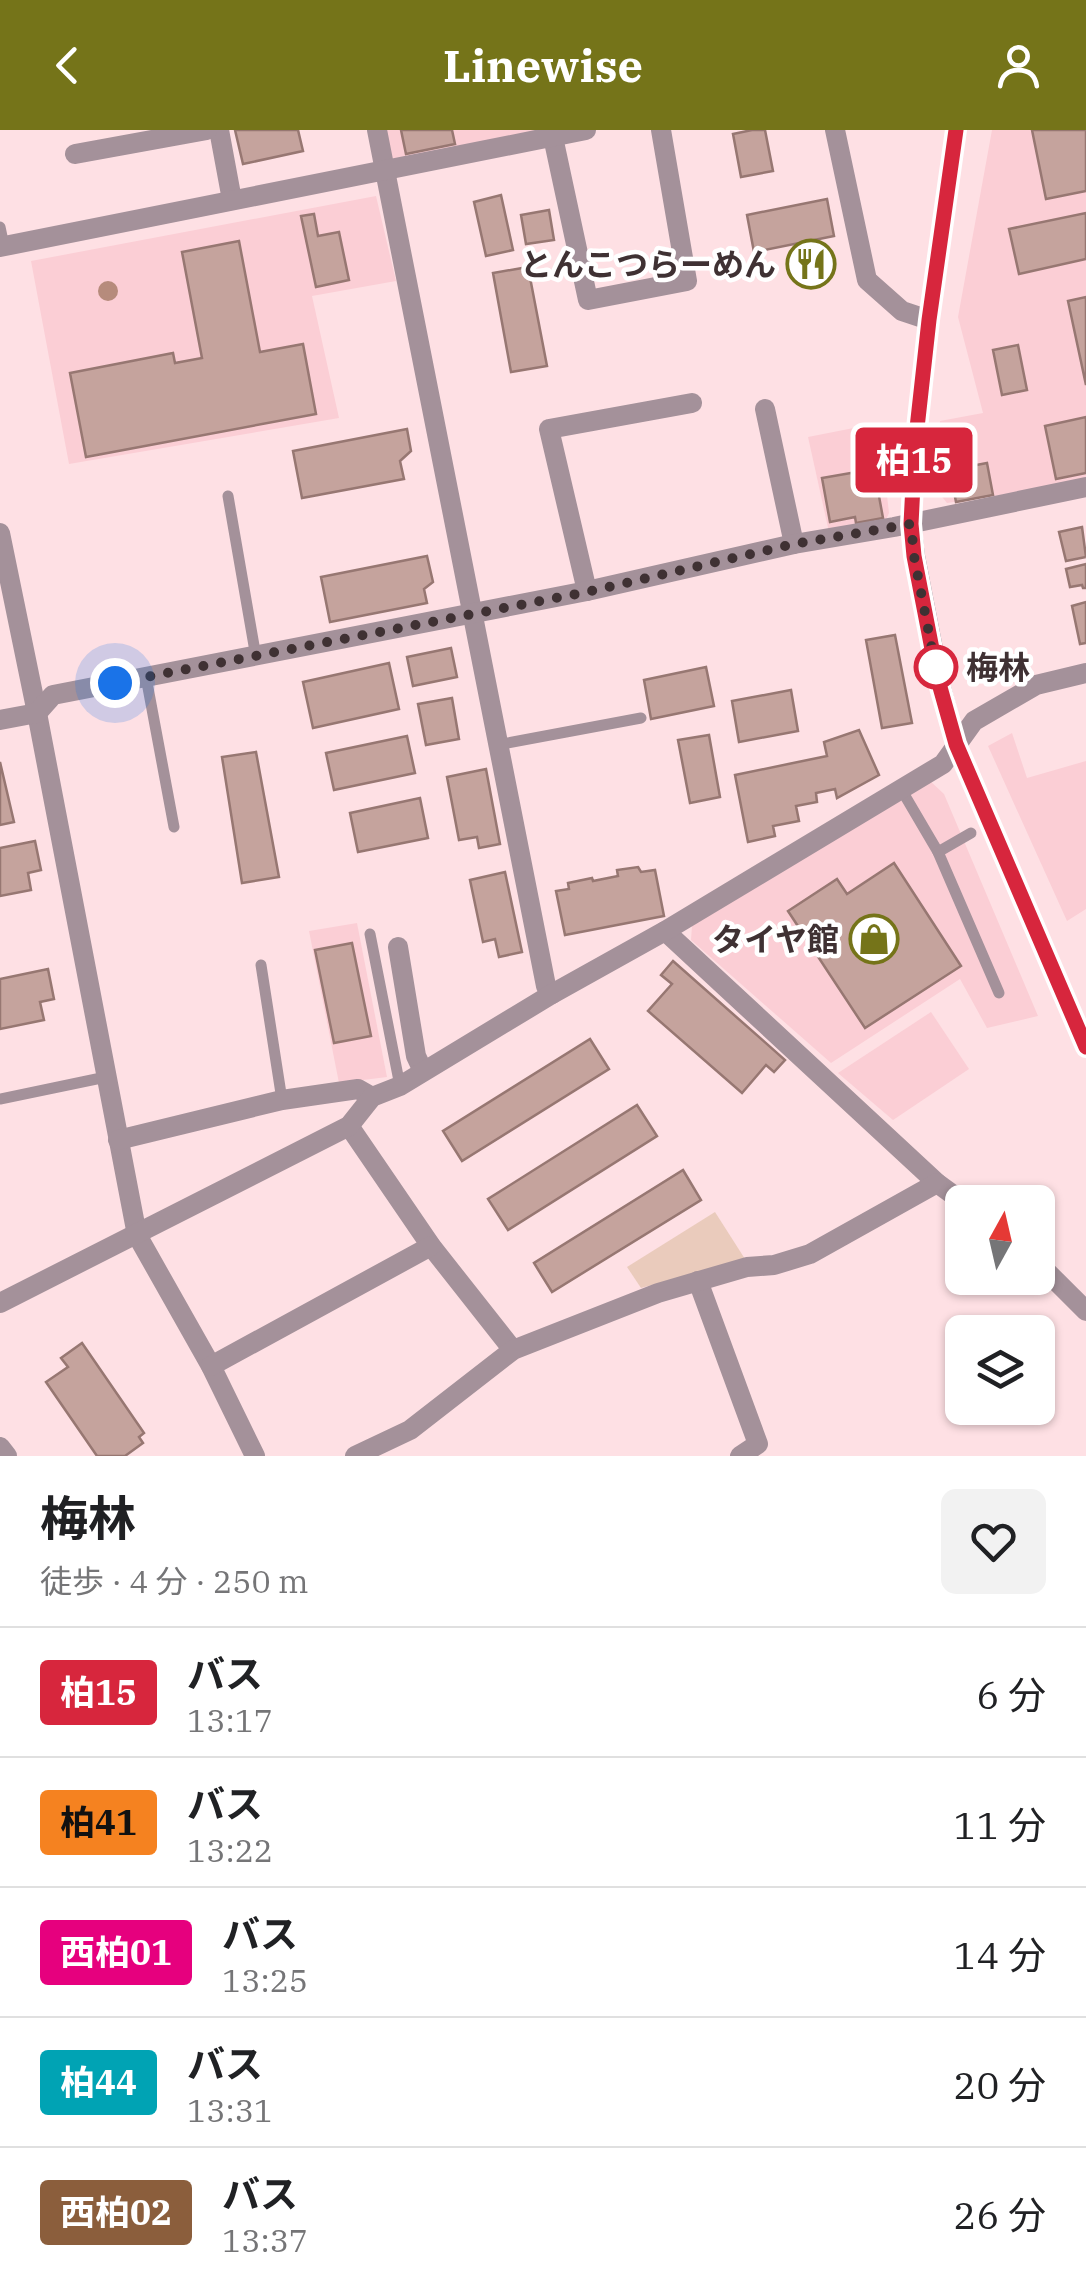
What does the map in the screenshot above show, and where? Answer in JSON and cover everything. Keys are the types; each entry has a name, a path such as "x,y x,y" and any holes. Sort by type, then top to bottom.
{"street":[{"path":"75,154 207,130"},
{"path":"219,130 232,200"},
{"path":"377,130 497,745 546,986 552,994"},
{"path":"1,240 232,200 586,130"},
{"path":"553,137 588,300 687,281 661,130"},
{"path":"835,130 867,280 902,312 929,320"},
{"path":"956,130 915,446 911,524 914,556 938,680 956,744 1086,1047"},
{"path":"587,592 549,429 692,404"},
{"path":"765,409 794,544"},
{"path":"0,720 38,713 53,695 587,592 794,544 1086,487"},
{"path":"0,533 6,598 38,713 137,1234 211,1366 255,1456"},
{"path":"0,1303 349,1126 372,1097 400,1086 942,764 974,721 1036,685 1086,673"},
{"path":"665,931 945,1189"},
{"path":"398,947 416,1056 423,1071"},
{"path":"118,1140 282,1100 358,1090 372,1097"},
{"path":"349,1126 431,1246 513,1350"},
{"path":"355,1456 410,1430 513,1350 658,1293 747,1267 774,1265 810,1254 937,1183"},
{"path":"211,1366 431,1246"},
{"path":"1055,1280 1086,1312"},
{"path":"698,1281 758,1444 740,1456"},
{"path":"0,1447 6,1456"}],"lane":[{"path":"228,496 256,657"},
{"path":"146,676 174,827"},
{"path":"497,745 642,718"},
{"path":"901,789 938,852 999,994"},
{"path":"938,852 971,833"},
{"path":"370,934 400,1086"},
{"path":"260,965 282,1100"},
{"path":"0,1099 106,1077"}],"shaded area":[{"path":"384,130 558,130 392,166"},
{"path":"992,130 1086,130 1086,478 947,503 935,488 940,421 983,413 958,317"},
{"path":"376,196 396,281 312,296 339,418 69,464 31,261"},
{"path":"879,423 889,513 884,524 829,532 808,437"},
{"path":"1012,733 1027,778 1086,761 1086,909 1067,921 988,746"},
{"path":"928,779 944,794 1038,1016 987,1028 960,979 831,1063 691,940 692,926"},
{"path":"357,923 387,1077 339,1083 309,931"},
{"path":"931,1012 969,1069 893,1120 838,1073"},
{"path":"715,1212 745,1259 641,1288 627,1267"}],"building":[{"path":"235,130 298,130 303,151 243,164"},
{"path":"401,130 452,130 455,144 406,154"},
{"path":"765,130 773,171 741,177 733,134"},
{"path":"1032,130 1086,130 1086,191 1046,199"},
{"path":"501,195 513,250 486,256 474,202"},
{"path":"827,199 834,236 754,252 747,215"},
{"path":"549,210 554,240 526,244 521,215"},
{"path":"1086,213 1086,259 1019,274 1009,229"},
{"path":"314,214 318,236 339,232 349,280 316,287 301,216"},
{"path":"239,241 260,352 303,344 316,414 86,457 70,373 173,353 175,363 202,358 182,252"},
{"path":"528,267 547,366 511,372 493,273"},
{"path":"1086,297 1086,385 1068,301"},
{"path":"1018,345 1027,390 1002,395 993,350"},
{"path":"1086,417 1086,473 1056,479 1045,426"},
{"path":"407,429 411,451 400,461 404,479 302,498 293,451"},
{"path":"987,463 993,495 956,502 950,470"},
{"path":"874,469 883,518 856,523 855,517 830,522 822,478"},
{"path":"1082,527 1086,557 1066,561 1059,532"},
{"path":"427,556 433,582 424,589 427,603 330,622 321,577"},
{"path":"1086,564 1086,588 1070,587 1066,569"},
{"path":"1086,602 1086,643 1080,644 1072,606"},
{"path":"895,635 912,723 882,728 866,640"},
{"path":"451,648 457,677 413,686 407,657"},
{"path":"389,663 399,709 313,728 303,682"},
{"path":"706,667 714,706 651,719 644,680"},
{"path":"791,690 798,731 739,742 732,701"},
{"path":"452,698 459,739 426,745 418,704"},
{"path":"859,730 879,775 837,798 835,789 816,793 817,802 796,806 799,821 773,826 775,836 748,842 735,775 827,756 824,742"},
{"path":"709,735 720,797 690,803 678,740"},
{"path":"407,736 415,773 334,790 326,753"},
{"path":"256,752 279,877 242,883 222,757"},
{"path":"0,762 14,822 0,825"},
{"path":"486,769 500,844 479,848 477,837 459,840 447,777"},
{"path":"420,798 428,838 358,852 350,813"},
{"path":"35,841 41,870 28,873 31,890 0,896 0,848"},
{"name":"タイヤ館","path":"894,863 961,966 865,1028 788,911 837,879 847,894"},
{"path":"638,867 641,872 655,870 664,916 565,935 556,891 569,889 568,883 618,876 617,870"},
{"path":"505,872 522,952 499,957 495,939 483,942 470,880"},
{"path":"352,943 371,1036 334,1043 315,950"},
{"path":"673,961 785,1060 774,1072 766,1065 742,1093 648,1011 672,984 661,975"},
{"path":"48,969 54,999 40,1002 44,1020 0,1029 0,979"},
{"path":"590,1039 609,1069 462,1161 443,1131"},
{"path":"637,1105 657,1136 508,1230 488,1199"},
{"path":"683,1170 701,1200 552,1292 534,1263"},
{"path":"82,1343 144,1433 139,1437 143,1443 125,1456 97,1456 46,1382 68,1367 61,1358"}],"bus line":[{"name":"柏15","path":"956,130 915,446 911,524 914,556 938,680 956,744 1086,1047"}],"place":[{"name":"とんこつらーめん","path":"811,264"},
{"name":"梅林","path":"936,667"},
{"name":"タイヤ館","path":"874,939"}],"route":[{"path":"115,683 587,592 794,544 911,524 938,680 936,667"}]}
